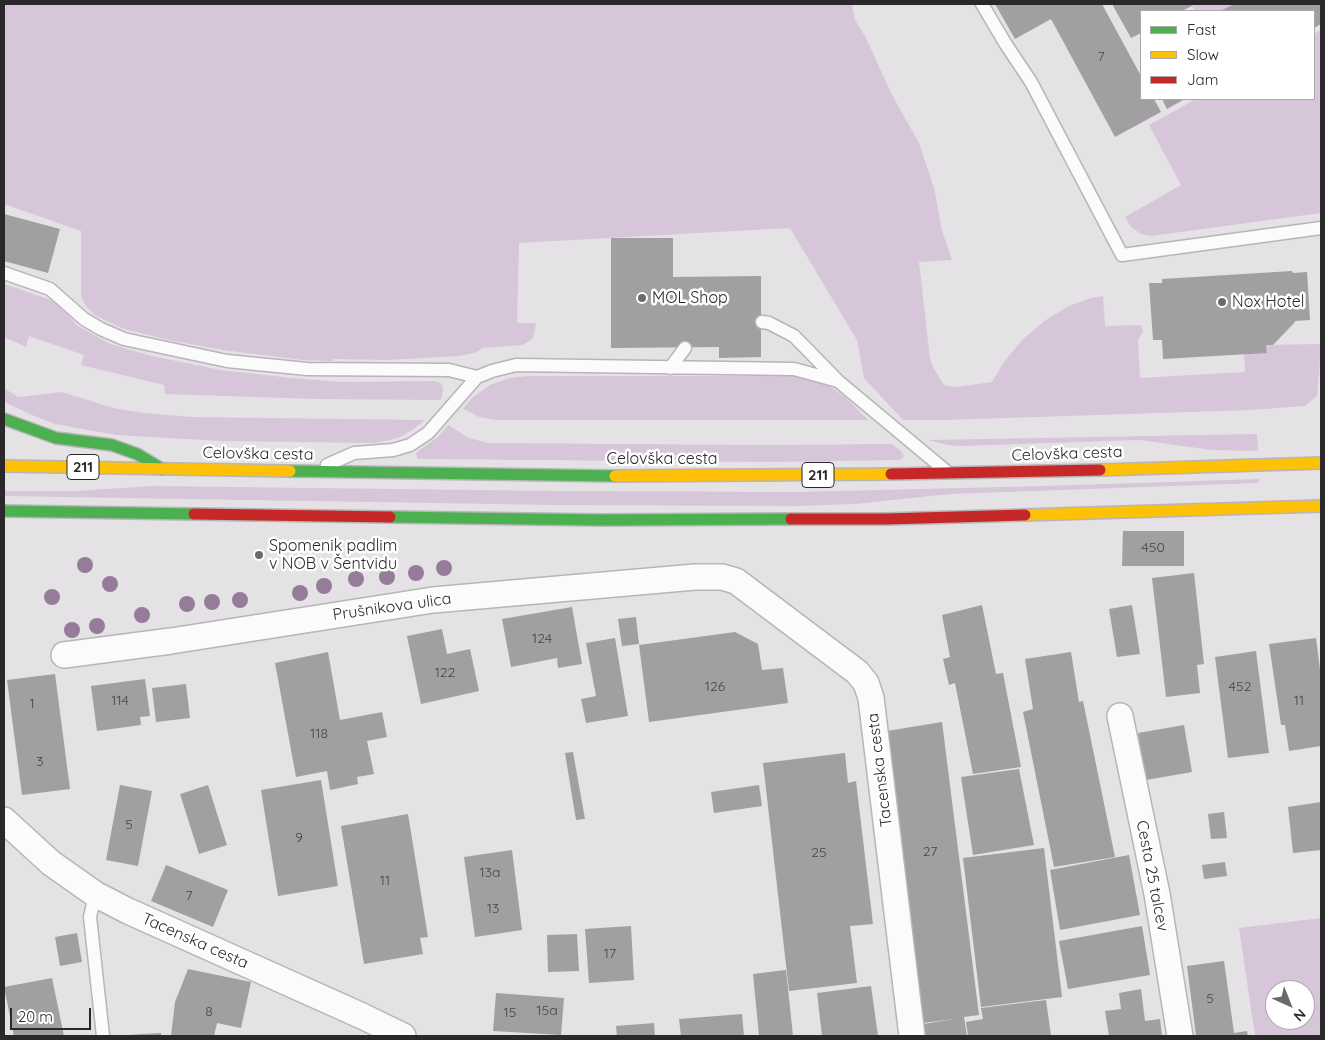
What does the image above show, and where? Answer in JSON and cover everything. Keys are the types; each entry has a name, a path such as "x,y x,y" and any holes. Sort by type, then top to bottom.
{"main road":[{"path":"4,419 56,438 112,445 137,454 162,469"},
{"name":"Celovška cesta","path":"4,466 572,476 950,474 1321,463"},
{"path":"4,511 610,520 886,518 1321,506"}],"street":[{"name":"Prušnikova ulica","path":"64,655 171,641 433,600 627,583 722,577"},
{"name":"Tacenska cesta","path":"722,577 745,586 857,672 866,682 871,698 912,1036"},
{"name":"Cesta 25 talcev","path":"1120,716 1157,894 1180,1036"},
{"name":"Tacenska cesta","path":"4,820 51,863 94,894 364,1026 403,1036"}],"lane":[{"path":"982,4 1004,43 1031,82 1122,255 1321,228"},
{"path":"4,273 50,289 84,319 100,329 124,339 227,361 307,369 449,370 477,377"},
{"path":"762,322 769,323 794,336 838,381 950,474"},
{"path":"670,368 685,348"},
{"path":"314,471 354,453 393,450 410,444 428,433 477,377 492,370 516,365 794,369 838,381"},
{"path":"94,894 90,917 103,1036"}],"shaded area":[{"path":"4,4 852,4 855,20 866,38 891,93 919,143 934,188 942,231 952,260 919,262 930,359 944,385 956,387 992,382 1004,362 1022,340 1046,320 1069,306 1103,296 1105,326 1141,325 1143,331 1138,340 1140,378 1245,372 1244,354 1267,352 1266,345 1320,344 1317,396 1305,406 1251,410 903,420 864,378 857,340 790,228 519,243 517,323 536,323 534,335 531,340 522,345 483,348 475,353 459,356 386,360 302,360 223,350 173,341 124,329 96,316 85,305 81,296 81,231 4,204"},
{"path":"1191,4 1234,4 1222,10 1194,10"},
{"path":"1321,30 1321,213 1151,236 1141,234 1131,227 1125,217 1181,185 1149,125 1194,100 1315,100 1315,33"},
{"path":"4,284 51,300 78,326 110,344 152,356 221,370 292,378 343,382 433,381 441,383 443,389 441,400 314,399 165,394 164,385 81,365 84,355 29,336 26,347 4,337"},
{"path":"528,376 797,376 815,380 831,387 845,397 868,420 495,420 479,417 463,409 472,398 490,385 509,378"},
{"path":"4,388 18,397 62,392 113,408 191,417 425,420 398,438 375,443 221,441 116,435 55,424 32,415 4,402"},
{"path":"448,425 469,438 488,443 892,444 904,456 900,460 769,462 418,459 417,452 439,436"},
{"path":"1257,434 1258,451 1212,450 1139,440 961,446 947,445 928,440"},
{"path":"1259,479 1258,483 950,494 855,504 797,506 555,505 4,496 4,491 76,491 152,486 796,492"},
{"path":"1321,918 1321,1036 1255,1036 1239,928"}],"building":[{"path":"995,4 1102,4 1140,74 1140,100 1155,100 1161,112 1115,137 1051,19 1015,39"},
{"path":"1112,4 1191,4 1192,6 1184,10 1140,10 1140,34 1131,38"},
{"path":"1234,4 1321,4 1321,24 1315,27 1315,10 1222,10"},
{"path":"1162,100 1183,100 1167,109"},
{"path":"4,214 60,229 48,273 4,261"},
{"path":"611,238 673,238 673,277 761,276 761,357 719,358 719,347 611,348"},
{"name":"Nox Hotel","path":"1292,271 1293,273 1307,272 1310,320 1295,321 1273,345 1266,345 1267,353 1163,359 1162,340 1153,340 1149,283 1162,283 1162,279"},
{"path":"1123,531 1184,531 1184,566 1122,566"},
{"path":"1194,573 1204,664 1197,665 1200,693 1166,697 1152,578"},
{"path":"982,605 996,674 1003,673 1021,767 973,774 955,683 949,685 943,659 950,657 942,615"},
{"path":"1132,605 1140,654 1117,657 1109,609"},
{"path":"572,607 582,664 558,668 557,658 511,667 502,619"},
{"path":"636,617 639,644 622,646 618,619"},
{"path":"442,629 447,654 470,649 479,691 421,704 407,636"},
{"path":"735,632 758,644 762,670 783,668 788,703 649,722 639,645"},
{"path":"615,638 628,716 586,723 581,699 596,696 586,643"},
{"path":"1316,638 1321,677 1321,746 1289,751 1285,725 1281,725 1269,644"},
{"path":"1256,651 1269,753 1228,758 1215,657"},
{"path":"328,652 340,720 382,712 387,737 367,741 374,774 357,777 358,784 330,790 327,771 296,777 275,663"},
{"path":"1071,652 1079,702 1083,701 1115,857 1054,867 1023,712 1033,709 1025,659"},
{"path":"55,674 70,789 22,795 7,680"},
{"path":"145,679 150,716 140,717 141,725 97,731 91,686"},
{"path":"186,684 190,718 156,722 152,688"},
{"path":"942,722 979,1015 964,1017 967,1036 919,1036 918,1025 954,1019 923,1023 887,731"},
{"path":"1184,725 1192,772 1146,780 1138,733"},
{"path":"573,752 585,819 576,820 565,753"},
{"path":"845,753 848,783 856,781 873,924 850,926 857,983 789,991 763,763"},
{"path":"1019,769 1034,845 973,855 961,777"},
{"path":"321,780 338,886 278,896 261,790"},
{"path":"120,785 152,791 138,866 106,860"},
{"path":"208,785 227,845 199,854 180,794"},
{"path":"759,785 762,806 714,813 711,792"},
{"path":"1321,802 1321,850 1293,853 1288,807"},
{"path":"1224,812 1227,838 1211,839 1208,814"},
{"path":"408,814 428,937 420,938 423,954 364,964 341,826"},
{"path":"1044,848 1062,997 981,1007 963,858"},
{"path":"512,850 522,930 475,937 464,857"},
{"path":"1129,855 1140,915 1060,930 1050,870"},
{"path":"1225,862 1227,876 1204,879 1202,865"},
{"path":"166,865 228,890 213,927 151,901"},
{"path":"631,926 634,980 589,983 585,929"},
{"path":"1142,926 1150,975 1068,989 1059,941"},
{"path":"77,933 82,962 60,966 55,937"},
{"path":"577,934 579,971 548,972 547,935"},
{"path":"1224,961 1234,1033 1247,1031 1248,1036 1196,1036 1187,966"},
{"path":"188,969 251,982 241,1028 217,1023 214,1036 171,1036 175,1002"},
{"path":"786,970 793,1036 759,1036 753,974"},
{"path":"52,978 64,1036 14,1036 4,987"},
{"path":"871,986 878,1036 822,1036 817,993"},
{"path":"1141,989 1145,1021 1160,1019 1162,1036 1109,1036 1105,1011 1121,1009 1119,993"},
{"path":"496,993 564,998 561,1035 493,1031"},
{"path":"1046,1000 1051,1036 968,1036 966,1022 983,1019 981,1008"},
{"path":"742,1014 744,1036 681,1036 679,1019"},
{"path":"654,1023 655,1036 617,1036 616,1026"},
{"path":"161,1033 161,1036 127,1036 127,1035"}],"traffic: fast":[{"path":"4,419 56,438 112,445 137,454 162,469"},
{"path":"290,471 615,476"},
{"path":"4,511 194,514"},
{"path":"390,517 600,520 791,519"}],"traffic: slow":[{"path":"1100,470 1321,463"},
{"path":"4,466 290,471"},
{"path":"615,476 891,474"},
{"path":"1025,515 1321,506"}],"traffic: jam":[{"path":"891,474 1100,470"},
{"path":"194,514 390,517"},
{"path":"791,519 886,519 1025,515"}],"place":[{"name":"MOL Shop","path":"642,298"},
{"name":"Nox Hotel","path":"1222,302"},
{"name":"Spomenik padlim v NOB v Šentvidu","path":"259,555"}]}
